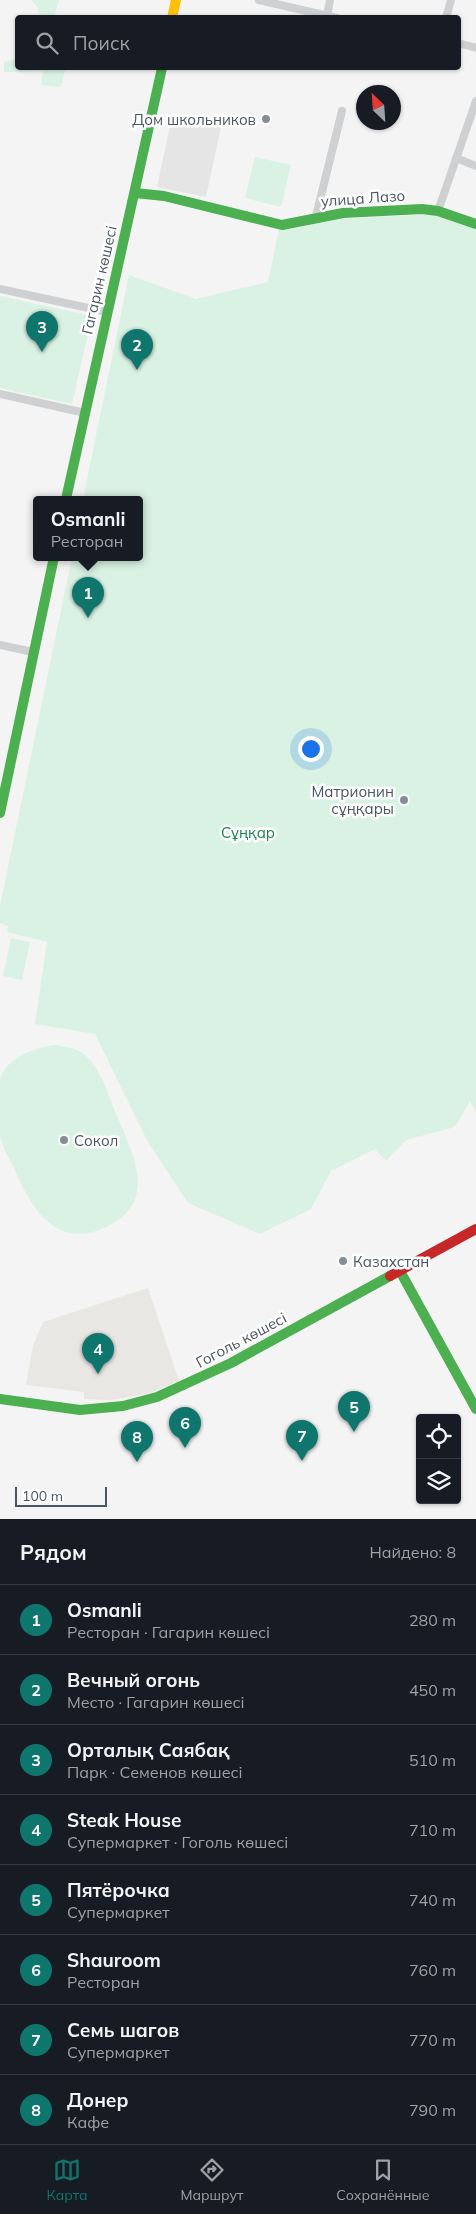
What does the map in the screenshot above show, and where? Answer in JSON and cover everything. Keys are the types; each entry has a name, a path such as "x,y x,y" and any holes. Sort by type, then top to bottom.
{"street":[{"path":"173,15 176,0"},
{"path":"259,0 323,15"},
{"path":"327,15 330,0"},
{"path":"447,15 451,0"},
{"path":"461,45 476,48"},
{"name":"Гагарин көшесі","path":"67,496 162,70"},
{"path":"438,211 475,107"},
{"path":"316,216 342,112"},
{"path":"456,158 476,166"},
{"name":"улица Лазо","path":"135,193 164,196 282,225 316,216 422,209 438,211 476,224"},
{"path":"0,289 107,312"},
{"path":"0,394 85,413"},
{"path":"0,813 53,561"},
{"path":"0,645 33,652"},
{"name":"Гоголь көшесі","path":"0,1399 80,1410 122,1406 158,1397 231,1363 476,1229"},
{"path":"400,1271 476,1410"}],"shaded area":[{"path":"172,116 221,127 206,197 157,187"},
{"path":"148,1288 179,1381 150,1393 111,1400 84,1399 84,1392 26,1385 33,1346 43,1322"}],"green space":[{"path":"31,0 59,0 55,15 39,15 38,8"},
{"path":"15,59 15,70 65,70 61,87 41,85 43,71 4,72 4,62"},
{"path":"255,157 291,165 281,207 245,198"},
{"name":"Сұңқар","path":"435,214 476,227 476,1113 470,1101 456,1125 406,1140 386,1161 375,1149 331,1171 311,1209 260,1234 188,1203 148,1142 95,1034 35,1024 47,942 7,932 8,926 0,923 0,906 71,561 143,561 143,496 84,496 129,275 196,299 268,282 279,229 300,228 318,220"},
{"path":"0,296 92,316 72,404 0,388"},
{"path":"11,938 30,942 22,980 3,976"},
{"name":"Сокол","path":"55,1045 79,1051 96,1068 127,1139 137,1170 138,1186 135,1200 126,1213 112,1224 93,1232 77,1234 62,1231 39,1213 21,1184 0,1137 0,1080 3,1073 14,1060 22,1055 39,1048"}],"traffic: fast":[{"path":"67,496 162,70"},
{"path":"135,193 164,196 282,225 343,213 422,209 438,211 476,224"},
{"path":"0,813 53,561"},
{"path":"400,1271 476,1409"},
{"path":"0,1399 80,1410 123,1406 157,1397 231,1363 390,1276"}],"traffic: slow":[{"path":"173,15 176,0"}],"traffic: jam":[{"path":"390,1276 476,1229"}],"place":[{"name":"Дом школьников","path":"266,119"},
{"name":"Орталық Саябақ","path":"42,352"},
{"name":"Вечный огонь","path":"137,370"},
{"name":"Osmanli","path":"88,618"},
{"name":"Матрионин сұңқары","path":"404,800"},
{"name":"Сокол","path":"64,1140"},
{"name":"Казахстан","path":"343,1261"},
{"name":"Steak House","path":"98,1374"},
{"name":"Пятёрочка","path":"354,1432"},
{"name":"Shauroom","path":"185,1448"},
{"name":"Семь шагов","path":"302,1461"},
{"name":"Донер","path":"137,1462"}]}
